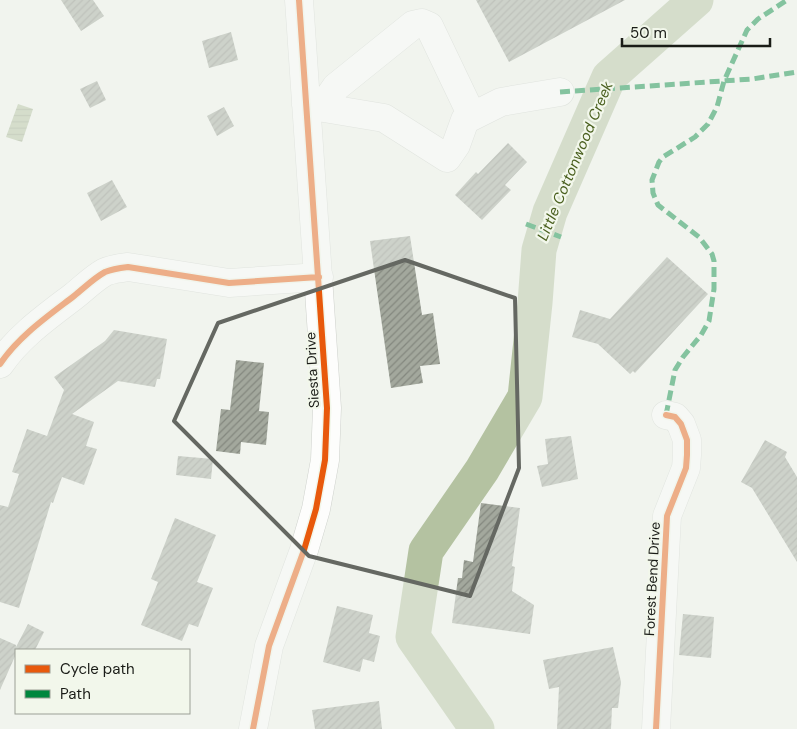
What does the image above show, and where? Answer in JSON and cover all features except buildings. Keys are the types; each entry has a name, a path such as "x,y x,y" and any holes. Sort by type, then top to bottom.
{"street":[{"name":"Siesta Drive","path":"252,729 269,646 304,550 316,509 326,460 327,408 319,277 314,106 299,0"},
{"path":"314,106 413,25 422,23 428,26 472,116"},
{"path":"314,106 384,118 447,158 456,145 466,120 472,116 501,102 560,92"},
{"path":"0,364 18,342 36,326 99,276 115,268 128,267 229,284 319,277"},
{"name":"Forest Bend Drive","path":"656,729 667,516 686,468 687,455 687,440 681,424 675,417 666,415"}],"highlighted area":[{"path":"405,260 515,298 519,468 470,596 309,556 174,421 218,323"}],"shaded area":[{"path":"18,104 33,109 22,142 6,137"}],"waterway":[{"name":"Little Cottonwood Creek","path":"477,729 413,637 426,551 482,470 525,397 539,250 550,212 609,77 696,0"}],"marked path":[{"path":"666,415 675,370 709,321 714,289 714,261 712,254 699,237 658,205 653,193 652,180 663,157 695,137 708,124 717,107 724,81 747,30 758,19 787,0"},
{"path":"560,92 752,79 797,72"},
{"path":"526,224 561,237"}],"cycle path":[{"path":"253,729 269,646 304,550 316,509 325,460 327,408 299,0"},
{"path":"0,364 16,344 34,327 97,277 110,270 128,267 229,283 319,277"},
{"path":"656,729 667,516 686,468 687,455 687,440 681,424 675,417 666,415"}]}
